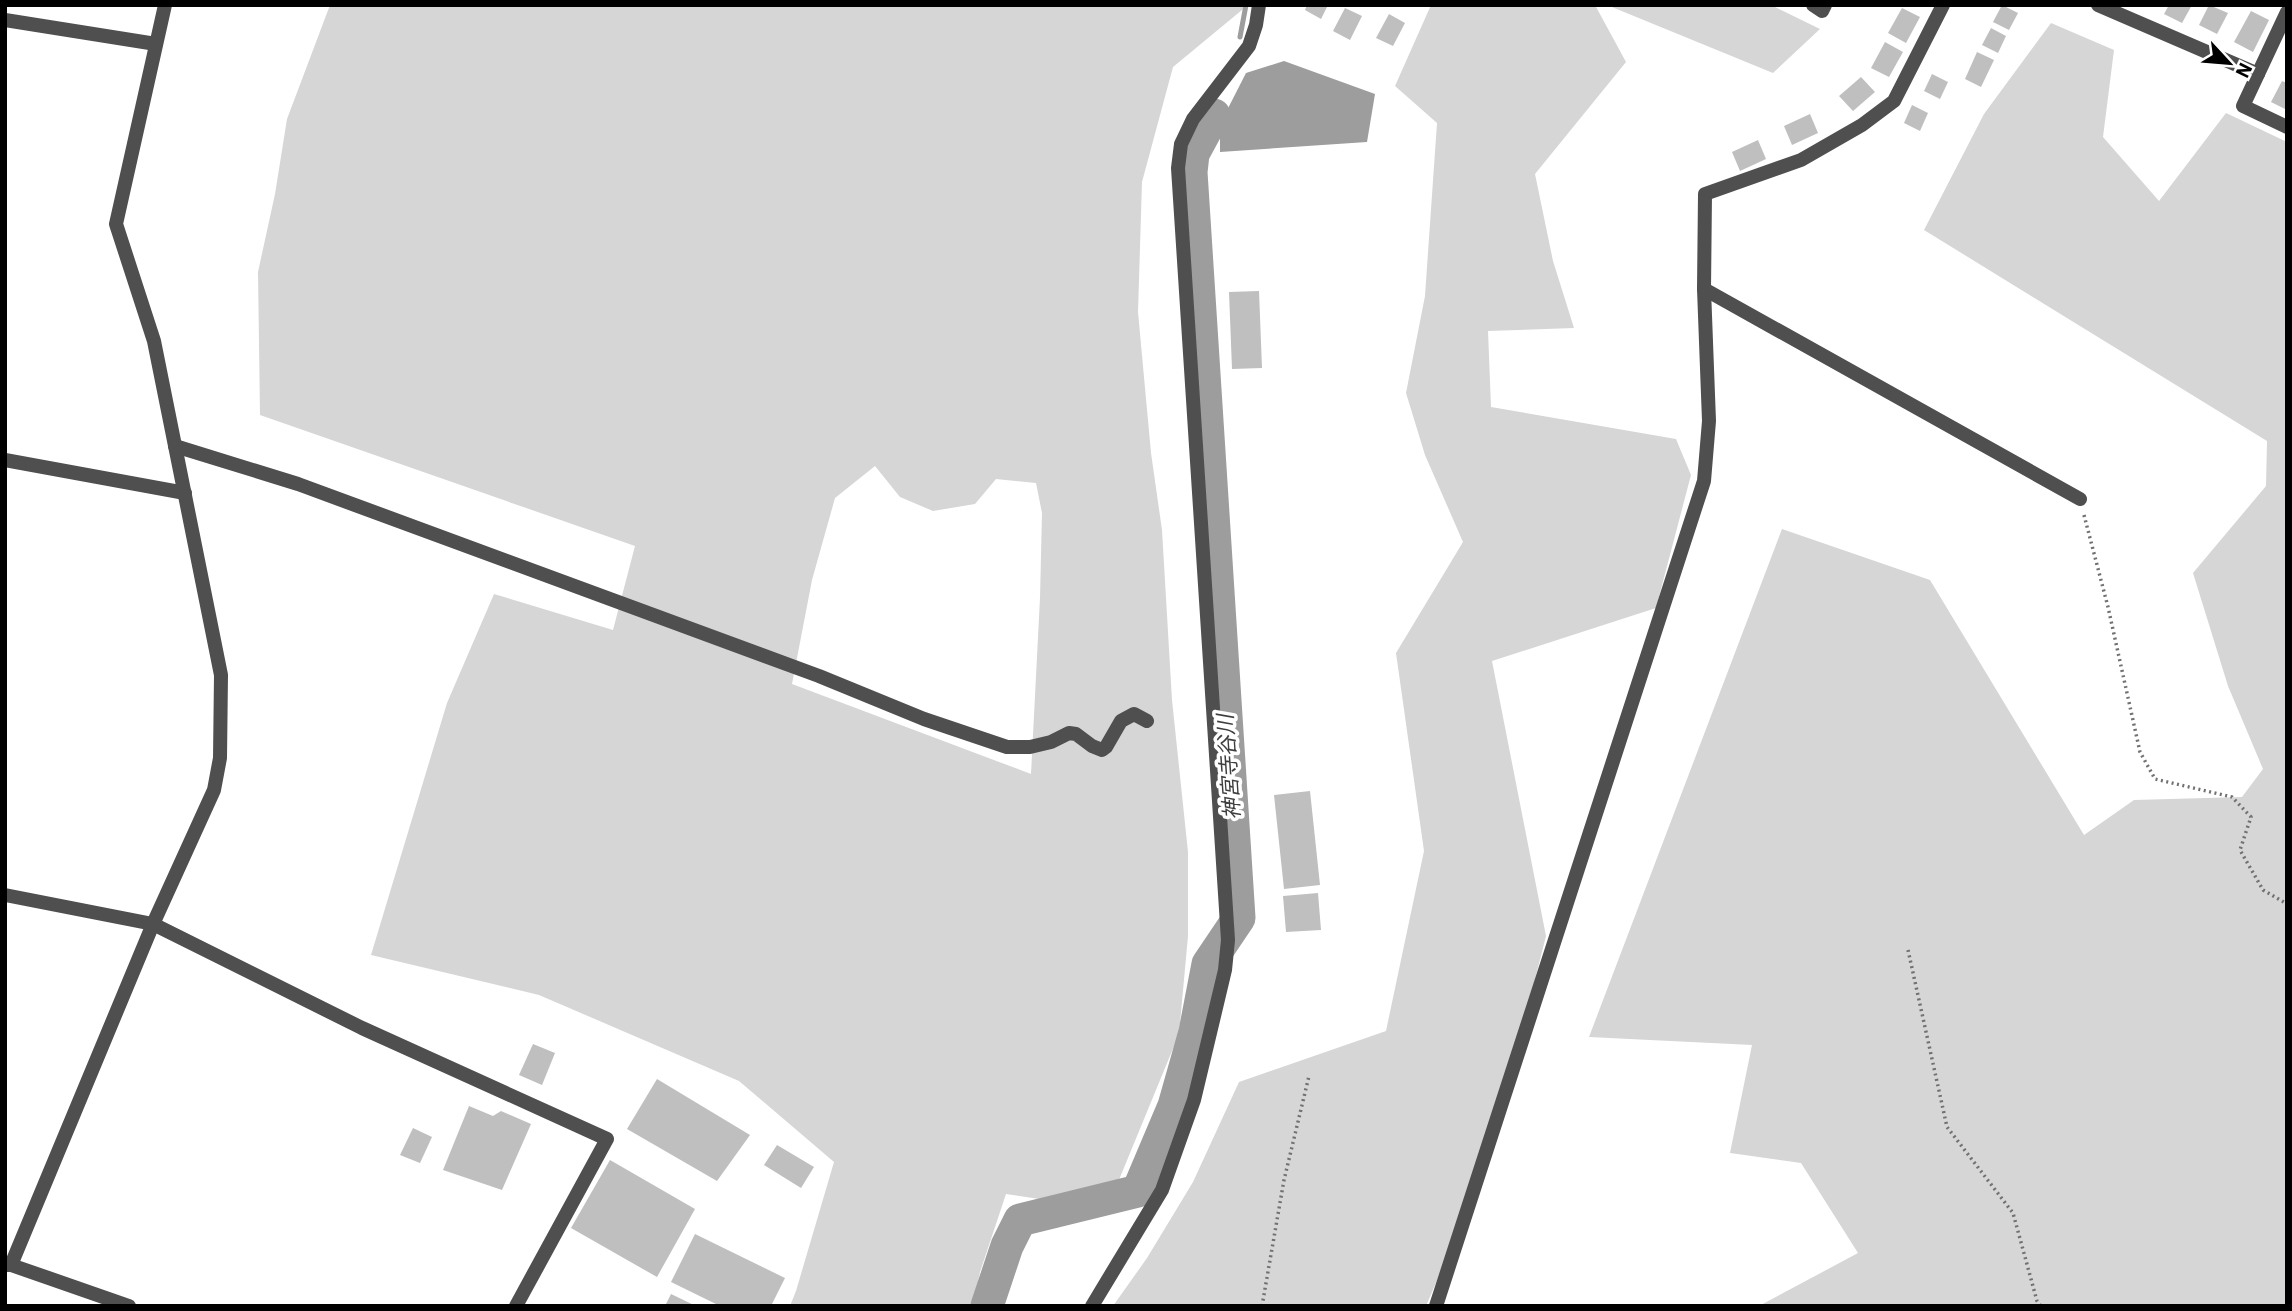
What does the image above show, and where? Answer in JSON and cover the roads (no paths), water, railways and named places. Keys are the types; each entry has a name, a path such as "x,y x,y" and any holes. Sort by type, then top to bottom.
{"street":[{"path":"129,1306 8,1265 153,924 214,790 220,758 221,676 154,341 116,224 165,5"},
{"path":"1092,1306 1162,1190 1194,1100 1225,970 1228,940 1178,168 1181,144 1193,119 1249,46 1259,5"},
{"path":"1813,5 1822,11 1825,5"},
{"path":"1436,1306 1704,481 1709,421 1704,289 1705,194 1801,160 1862,125 1894,100 1943,5"},
{"path":"2098,5 2258,74"},
{"path":"2287,12 2243,106 2287,127"},
{"path":"5,20 156,44"},
{"path":"1704,289 2080,499"},
{"path":"175,446 298,484 819,676 924,719 1007,747 1030,747 1051,742 1069,733 1076,734 1102,750 1125,717 1133,714 1147,721"},
{"path":"5,460 185,493"},
{"path":"5,895 153,924 362,1028 607,1139 516,1306"}],"waterway":[{"name":"神宮寺谷川","path":"1240,37 1246,5"},
{"name":"神宮寺谷川","path":"987,1306 1007,1246 1020,1220 1138,1191 1174,1106 1195,1032 1208,964 1239,918 1191,172 1193,154 1214,115"}]}
